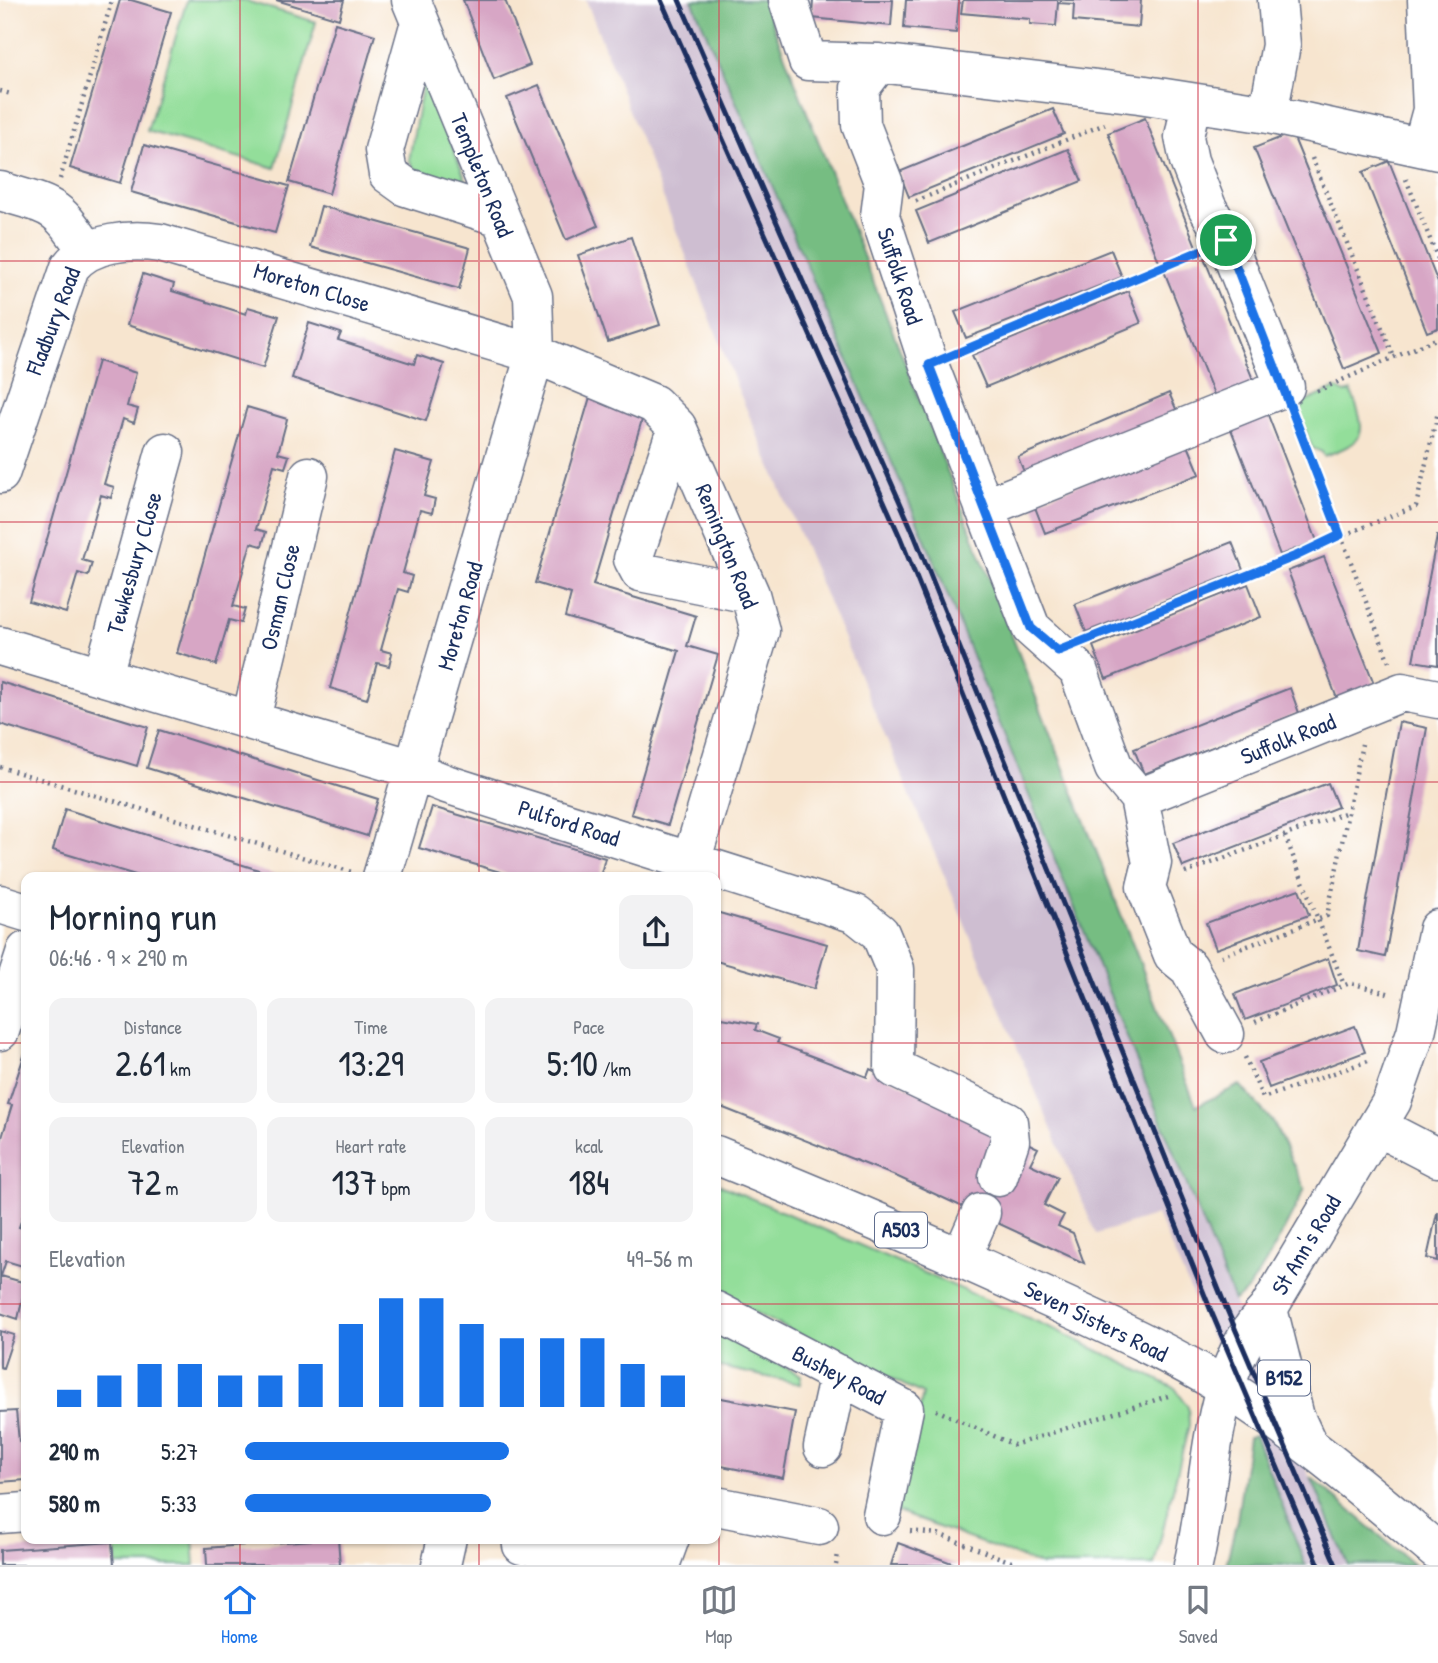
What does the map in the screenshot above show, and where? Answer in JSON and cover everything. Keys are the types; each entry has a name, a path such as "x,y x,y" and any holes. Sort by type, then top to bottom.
{"main road":[{"path":"788,0 808,61 879,63 1139,94 1282,118 1417,146 1432,110 1427,0"},
{"path":"1277,0 1282,118"},
{"path":"416,11 384,150 388,174 406,187 497,216"},
{"name":"Templeton Road","path":"416,11 497,216 533,296 535,354"},
{"name":"Suffolk Road","path":"879,63 860,88 861,125 884,184 880,216 929,365 1031,628 1078,670 1114,768 1139,798 1152,863 1146,887 1173,955 1189,968 1229,1033"},
{"path":"984,508 1288,395 1226,240 1207,207 1189,161 1184,137 1191,103"},
{"path":"0,191 52,206 64,216 87,251"},
{"name":"Moreton Close","path":"87,251 141,240 160,243 535,354"},
{"name":"Fladbury Road","path":"3,454 70,267 87,251"},
{"name":"Remington Road","path":"535,354 654,404 677,427 750,594 760,631 691,862"},
{"name":"Moreton Road","path":"376,872 414,771 535,354"},
{"path":"677,427 633,559 640,572 750,594"},
{"name":"Tewkesbury Close","path":"103,675 166,452"},
{"name":"Osman Close","path":"251,719 309,476"},
{"name":"Pulford Road","path":"0,646 251,719 856,914 880,933 895,969 894,1068 1008,1122 1010,1141 998,1177"},
{"name":"Suffolk Road","path":"1139,798 1403,699"},
{"path":"0,904 21,910"},
{"name":"St Ann's Road","path":"1193,1565 1212,1445 1225,1387 1249,1333 1268,1309 1392,1101 1416,1032 1438,929"},
{"path":"0,1031 21,966"},
{"path":"1378,1127 1438,1158"},
{"name":"Seven Sisters Road","path":"721,1157 886,1224 961,1258 1083,1314 1225,1387 1308,1445 1438,1552"},
{"path":"961,1258 981,1213"},
{"name":"B152","path":"1268,1309 1295,1417 1308,1445"},
{"name":"Bushey Road","path":"721,1314 904,1409 890,1522"},
{"path":"823,1447 839,1374"},
{"path":"721,1507 830,1535"},
{"path":"0,1514 21,1512"},
{"path":"442,1565 446,1544"},
{"path":"522,1544 640,1550 662,1560 668,1544"}],"path":[{"path":"52,206 112,0"},
{"path":"0,91 11,94"},
{"path":"880,216 1133,113 1139,94"},
{"path":"1282,118 1394,357"},
{"path":"1417,146 1438,260"},
{"path":"929,365 1226,240"},
{"path":"1189,968 1327,916 1348,812 1403,699 1288,395 1394,357 1438,338"},
{"path":"1058,651 1416,506 1438,412"},
{"path":"0,767 360,872"},
{"path":"1146,887 1348,812"},
{"path":"1285,835 1344,985"},
{"path":"1368,1061 1263,1098 1229,1033 1350,983 1422,1002"},
{"path":"904,1409 933,1409 1014,1445 1168,1396"},
{"path":"890,1522 938,1534 1019,1565"},
{"path":"830,1535 836,1565"}],"shaded area":[{"path":"586,0 763,0 1197,1107 1197,1205 1234,1301 1348,1565 1306,1565 1255,1435 1157,1215 1096,1234 738,389"}],"green space":[{"path":"187,0 243,0 316,22 275,168 147,131"},
{"path":"692,0 763,0 1196,1106 1240,1085 1273,1122 1305,1189 1253,1283 1234,1301 925,539"},
{"path":"424,77 472,195 414,168 409,160"},
{"path":"1336,388 1345,393 1351,391 1360,417 1360,434 1349,445 1324,456 1322,452 1312,448 1300,416 1301,404"},
{"path":"721,1185 1056,1330 1175,1388 1188,1407 1189,1425 1154,1565 1041,1565 895,1511 923,1394 721,1296"},
{"path":"721,1335 801,1375 800,1384 721,1367"},
{"path":"1255,1435 1306,1565 1226,1565 1237,1520 1249,1437"},
{"path":"1311,1477 1414,1565 1348,1565"},
{"path":"115,1544 193,1544 195,1565 117,1565"}],"building":[{"path":"120,0 131,0 171,12 120,183 70,168"},
{"path":"276,0 344,0 339,19"},
{"path":"463,0 505,0 530,65 494,80"},
{"path":"813,0 893,0 891,26 812,18"},
{"path":"906,0 959,0 956,33 904,28"},
{"path":"963,0 1141,0 1139,27 1073,21 1074,4 1058,3 1056,26 1030,24 1030,19 961,13"},
{"path":"335,23 375,35 329,194 289,182"},
{"path":"539,85 598,226 566,240 507,98"},
{"path":"1053,109 1064,134 909,197 899,172"},
{"path":"1145,118 1197,249 1160,264 1108,133"},
{"path":"1292,133 1382,353 1344,369 1254,148"},
{"path":"144,145 289,186 275,233 131,192"},
{"path":"1068,149 1082,181 929,243 916,211"},
{"path":"1389,161 1438,283 1438,328 1427,332 1363,172"},
{"path":"321,206 470,248 459,289 310,247"},
{"path":"631,237 660,325 608,342 578,255"},
{"path":"1111,250 1122,277 966,338 955,312"},
{"path":"1203,255 1258,392 1219,407 1164,271"},
{"path":"143,274 174,284 172,291 246,314 248,307 279,316 263,368 127,325"},
{"path":"1128,291 1141,323 986,387 972,355"},
{"path":"309,323 341,333 338,340 414,364 417,355 444,364 426,421 292,378"},
{"path":"98,361 136,373 127,406 138,409 134,423 123,419 104,484 114,487 111,498 101,495 82,560 92,563 88,576 78,573 66,613 29,602"},
{"path":"1169,393 1180,418 1028,482 1018,457"},
{"path":"590,397 644,413 593,585 696,616 687,646 718,655 668,825 631,814 679,651 565,617 571,594 535,583"},
{"path":"247,407 287,419 278,453 289,456 285,468 274,465 256,529 266,532 262,546 251,543 233,606 245,609 241,623 229,620 216,665 177,653"},
{"path":"1266,410 1317,541 1280,555 1229,424"},
{"path":"1187,443 1200,474 1045,533 1033,502"},
{"path":"395,451 434,462 424,496 435,499 432,513 420,510 403,573 412,576 408,592 398,589 381,650 392,653 389,666 377,663 367,699 330,688"},
{"path":"1438,536 1438,665 1413,661"},
{"path":"1232,542 1243,570 1086,632 1075,604"},
{"path":"1324,557 1375,686 1338,701 1288,571"},
{"path":"1248,584 1261,617 1106,679 1093,646"},
{"path":"0,682 148,727 137,766 0,724"},
{"path":"1290,688 1299,713 1144,774 1134,749"},
{"path":"1399,722 1427,728 1385,957 1358,951"},
{"path":"159,730 378,799 367,836 147,768"},
{"path":"1328,783 1338,807 1183,867 1173,843"},
{"path":"432,807 605,858 601,872 500,872 419,848"},
{"path":"65,809 265,872 126,872 53,850"},
{"path":"1299,889 1309,915 1216,949 1206,923"},
{"path":"721,913 827,944 814,989 721,962"},
{"path":"1328,958 1337,985 1245,1020 1235,994"},
{"path":"721,1018 757,1024 755,1030 779,1039 777,1043 867,1077 870,1069 1038,1148 1030,1164 1058,1177 1044,1205 1064,1215 1058,1226 1073,1233 1084,1263 898,1177 721,1107"},
{"path":"1355,1026 1365,1052 1269,1088 1259,1062"},
{"path":"21,1065 21,1266 6,1261 1,1276 21,1282 18,1319 0,1313 0,1144 12,1105 8,1104"},
{"path":"1438,1213 1438,1261 1427,1258"},
{"path":"0,1331 14,1335 3,1368 0,1367"},
{"path":"721,1398 795,1412 783,1478 721,1466"},
{"path":"16,1411 21,1441 21,1480 0,1482 0,1412"},
{"path":"898,1543 957,1565 891,1565"},
{"path":"112,1544 114,1565 0,1565 0,1550"},
{"path":"259,1544 338,1544 340,1565 207,1565 206,1548"}],"railway":[{"path":"661,0 900,537 1211,1311 1319,1565"},
{"path":"679,0 913,532 1225,1305 1336,1565"}],"route":[{"path":"1226,240 1340,535 1296,556 1058,651 1031,628 929,365 1226,240"}]}
